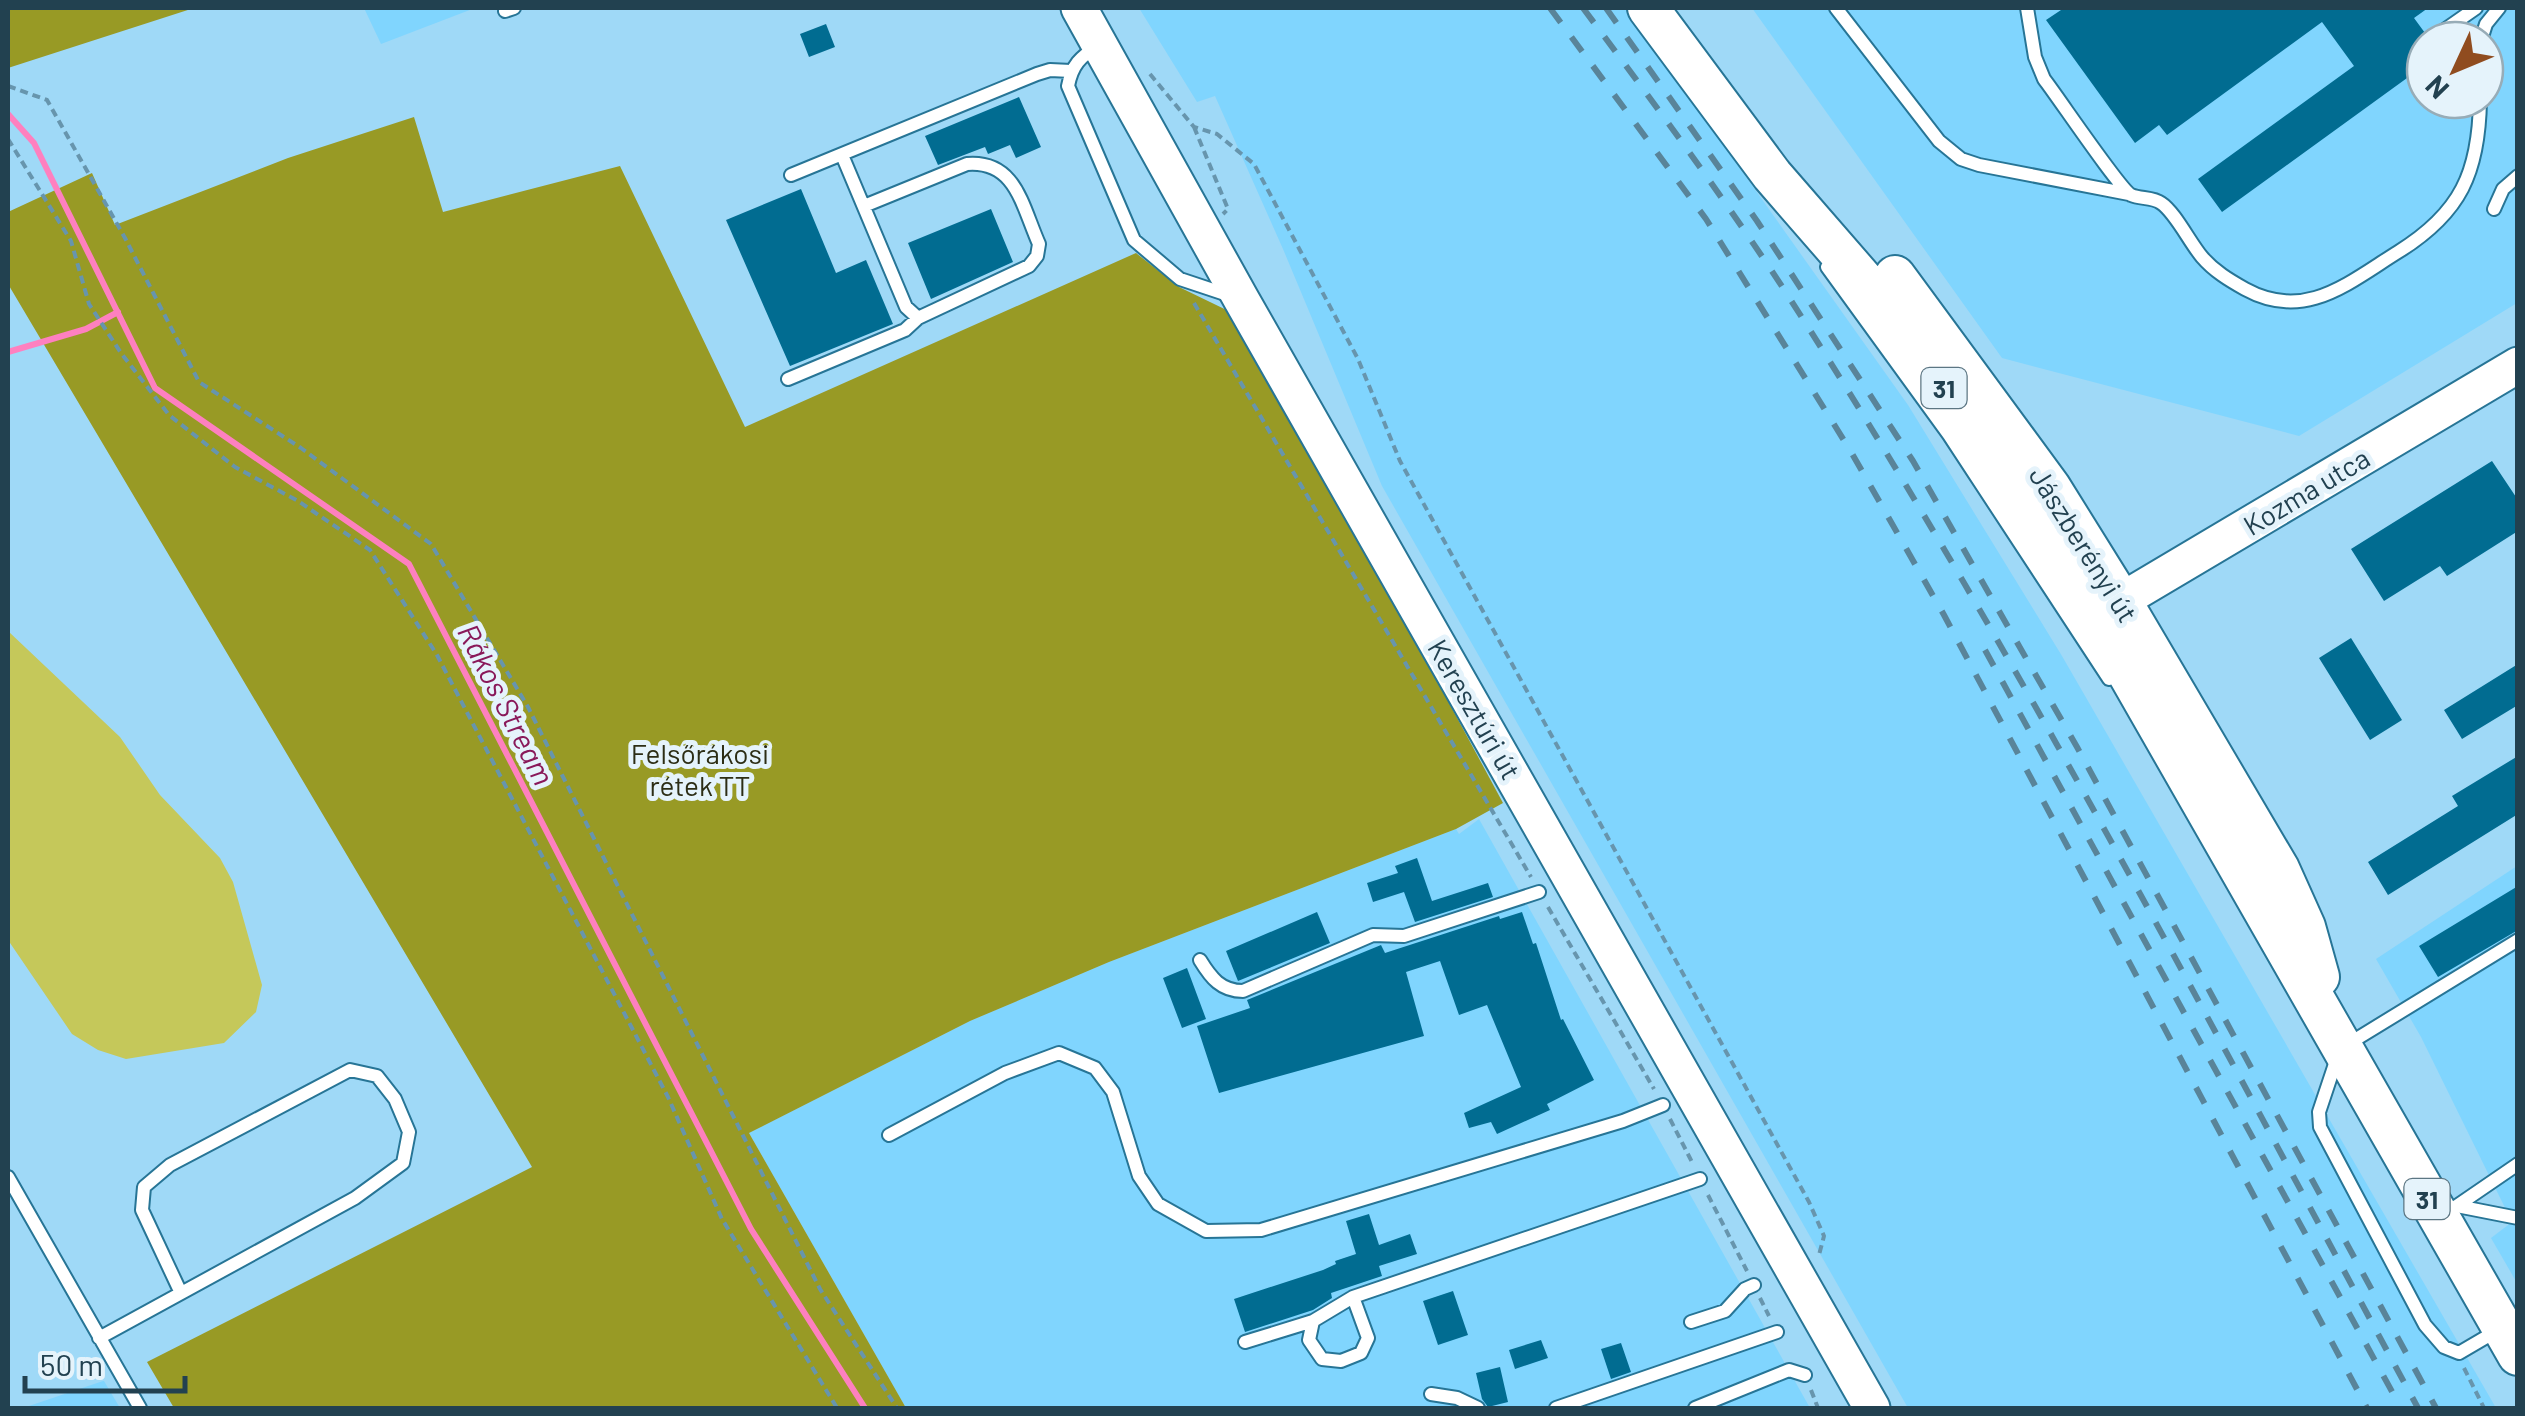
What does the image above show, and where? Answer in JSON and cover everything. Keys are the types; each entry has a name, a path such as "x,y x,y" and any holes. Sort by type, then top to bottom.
{"main road":[{"name":"Keresztúri út","path":"1079,8 1872,1408"},
{"name":"Jászberényi út","path":"1648,8 1772,175 1854,266 2020,498 2108,609 2296,903 2339,1046"},
{"name":"Jászberényi út","path":"1725,113 1858,234 1893,274 1933,323 2050,487 2195,788 2339,1046 2448,1212 2510,1341"},
{"name":"Kozma utca","path":"2108,609 2518,366"}],"lane":[{"path":"1836,8 1939,142 1961,159 1978,166 2160,202 2203,258 2232,282 2269,300 2307,301 2337,290 2404,248 2452,205 2471,172 2479,120"},
{"path":"2027,8 2035,58 2044,79 2129,194"},
{"path":"1100,45 1080,57 1068,86 1134,240 1180,279 1241,299"},
{"path":"791,176 1050,70 1071,71"},
{"path":"842,154 906,307 918,318"},
{"path":"788,380 905,330 918,318 1030,266 1037,256 1039,244 1008,174 984,163 966,164 864,206"},
{"name":"Jászberényi út","path":"1772,175 1810,244"},
{"path":"2494,209 2503,189 2518,176"},
{"name":"Jászberényi út","path":"1822,259 1948,434 2113,685"},
{"name":"Jászberényi út","path":"2141,727 2195,788"},
{"path":"1200,960 1210,976 1228,991 1243,991 1373,935 1404,936 1539,892"},
{"path":"2510,1341 2459,1352 2444,1346 2425,1325 2320,1127 2319,1112 2339,1046 2518,940"},
{"path":"890,1135 1004,1073 1059,1053 1095,1068 1113,1092 1139,1176 1158,1204 1206,1230 1261,1230 1623,1121 1663,1105"},
{"path":"99,1338 356,1198 403,1162 409,1132 395,1098 377,1076 350,1070 170,1165 144,1186 142,1210 180,1291"},
{"path":"2448,1212 2518,1164"},
{"path":"8,1178 140,1408"},
{"path":"1244,1342 1313,1322 1353,1297 1700,1179"},
{"path":"8,1207 24,1207"},
{"path":"2448,1212 2518,1218"},
{"path":"1691,1322 1726,1312 1745,1289 1754,1285"},
{"path":"1313,1322 1309,1340 1322,1359 1341,1361 1361,1353 1368,1338 1353,1297"},
{"path":"1556,1408 1777,1332"},
{"path":"1695,1408 1789,1370 1804,1375"},
{"path":"1431,1394 1457,1398 1478,1408"}],"path":[{"path":"1144,67 1194,127 1228,208 1206,231"},
{"path":"8,86 47,100 125,238 199,382 301,448 431,544 528,708 820,1289 896,1408"},
{"path":"1194,127 1217,134 1254,164 1358,359 1400,461 1809,1202 1824,1236 1815,1266 1802,1286"},
{"path":"8,139 71,241 89,304 168,415 234,467 298,502 370,550 437,655 668,1097 722,1219 837,1408"},
{"path":"1180,279 1663,1105 1777,1332"},
{"path":"2459,1352 2484,1408"},
{"path":"1804,1375 1818,1408"}],"shaded area":[{"path":"364,8 475,8 381,44"},
{"path":"1139,8 1626,8 1908,405 2062,656 2496,1408 1908,1408 1382,486 1215,96 1197,102"},
{"path":"1752,8 2517,8 2517,303 2299,436 2002,358"},
{"path":"8,631 120,737 160,795 220,858 233,882 262,985 256,1012 224,1043 126,1059 98,1050 72,1034 8,940"},
{"path":"1479,819 1810,1408 906,1408 749,1133 970,1021 1109,962 1456,829 1459,834"},
{"path":"2517,866 2517,1283 2491,1238 2512,1222 2421,1037 2376,959"},
{"path":"103,1381 120,1408 23,1408"}],"green space":[{"path":"8,8 194,8 8,68"},
{"name":"Felsőrákosi rétek TT","path":"414,117 443,212 620,166 745,427 1136,253 1179,287 1241,317 1503,803 1456,829 1109,962 970,1021 749,1133 906,1408 174,1408 147,1362 532,1167 8,284 8,212 92,173 115,225 288,158"}],"building":[{"path":"2064,8 2428,8 2415,20 2405,20 2405,79 2222,212 2198,179 2354,66 2322,22 2167,135 2159,125 2135,143 2046,20"},
{"path":"826,24 835,47 809,57 800,34"},
{"path":"1019,97 1041,147 1016,158 1010,145 988,154 985,147 938,165 925,136"},
{"path":"801,189 836,273 866,260 893,324 790,366 726,220"},
{"path":"991,209 1013,262 931,299 908,243"},
{"path":"2492,461 2518,500 2518,531 2447,576 2440,566 2384,601 2351,549"},
{"path":"2351,638 2402,720 2370,740 2319,658"},
{"path":"2518,664 2518,705 2462,739 2444,710"},
{"path":"2518,756 2518,814 2388,895 2368,862 2458,806 2452,796"},
{"path":"1417,858 1432,901 1488,883 1493,897 1415,922 1404,892 1373,902 1367,883 1398,873 1395,866"},
{"path":"2518,886 2518,930 2438,977 2419,946"},
{"path":"1317,912 1330,943 1238,981 1226,951"},
{"path":"1522,912 1561,1020 1594,1080 1547,1104 1550,1110 1497,1134 1491,1122 1469,1128 1464,1113 1521,1087 1487,1005 1459,1015 1440,961 1406,972 1424,1036 1219,1093 1197,1026 1250,1008 1247,1000 1381,945 1385,953"},
{"path":"1187,968 1206,1019 1182,1028 1163,978"},
{"path":"1369,1214 1379,1245 1410,1234 1417,1254 1379,1266 1382,1276 1331,1293 1332,1298 1313,1310 1245,1332 1234,1299 1323,1270 1356,1254 1346,1221"},
{"path":"1453,1291 1468,1335 1438,1345 1423,1301"},
{"path":"1541,1340 1548,1358 1515,1369 1509,1350"},
{"path":"1621,1343 1631,1372 1611,1379 1601,1349"},
{"path":"1500,1367 1508,1402 1488,1407 1476,1373"}],"waterway":[{"name":"Rákos Stream","path":"8,114 34,143 155,388 409,564 751,1229 865,1408"},
{"path":"8,352 86,329 118,312"}],"railway":[{"path":"1550,8 1706,219 1850,450 1944,615 2367,1408"},
{"path":"1583,8 1783,288 1952,562 2189,983 2418,1408"},
{"path":"1606,8 1757,221 1913,461 2077,747 2436,1408"},
{"path":"1985,650 2401,1408"}]}
